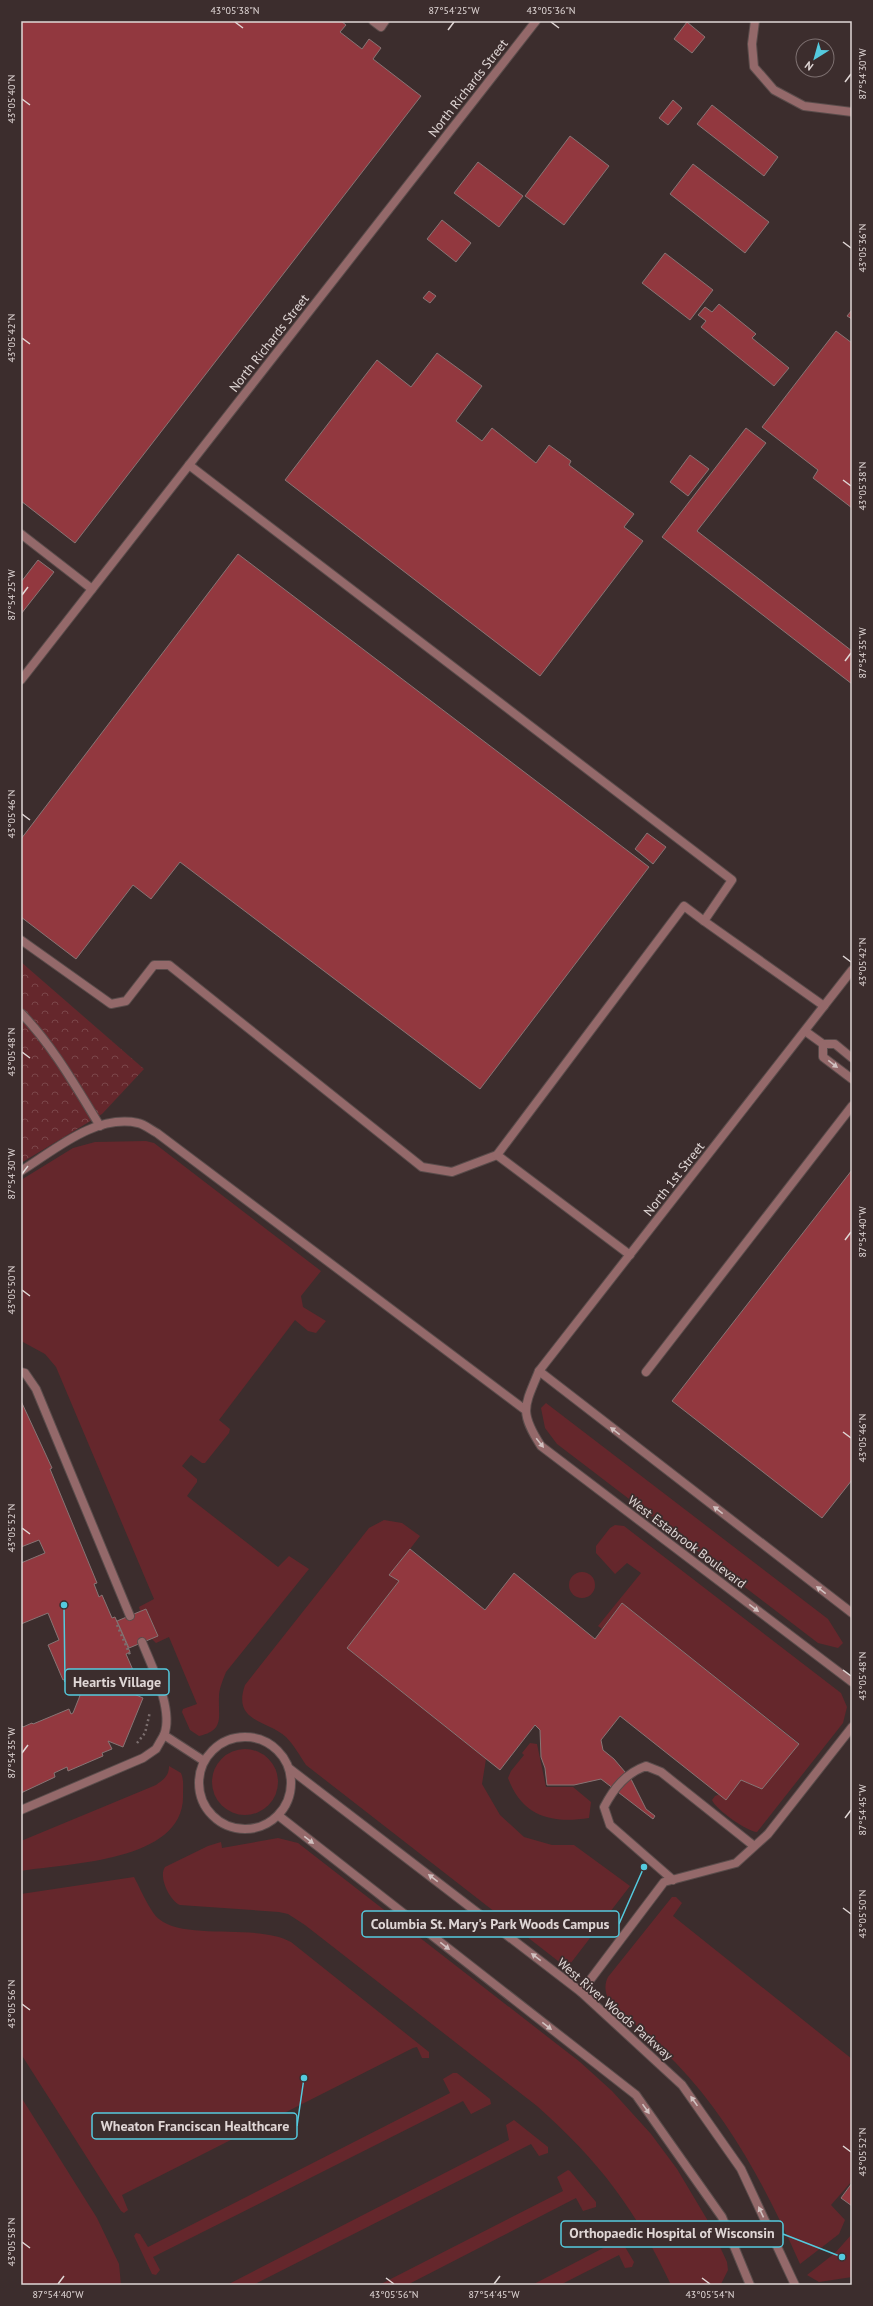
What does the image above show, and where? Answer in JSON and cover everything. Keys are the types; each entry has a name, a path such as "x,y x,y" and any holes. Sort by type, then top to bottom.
{"street":[{"path":"373,21 381,27 385,21"},
{"name":"North Richards Street","path":"21,680 536,21"},
{"path":"755,21 752,44 754,67 774,90 804,106 852,112"},
{"path":"189,465 732,880 704,921"},
{"path":"21,534 92,589"},
{"path":"21,940 111,1004 126,1001 154,965 169,965 422,1167 452,1172 497,1155 684,906 824,1006"},
{"name":"North 1st Street","path":"524,1409 539,1371 852,970"},
{"path":"21,1013 31,1024 70,1077 100,1126"},
{"path":"805,1031 823,1044 835,1044 852,1058"},
{"path":"823,1044 823,1057 852,1080"},
{"path":"646,1372 852,1106"},
{"path":"21,1171 88,1130 110,1123 138,1123 157,1133 524,1409"},
{"path":"497,1155 630,1254"},
{"path":"539,1371 852,1613"},
{"path":"21,1372 25,1374 36,1389 130,1616"},
{"name":"West Estabrook Boulevard","path":"524,1409 529,1427 541,1446 852,1682"},
{"path":"21,1810 143,1758 156,1748 164,1736 168,1726 168,1713 142,1642"},
{"path":"581,1992 664,1882 736,1862 768,1834 852,1727"},
{"path":"164,1736 204,1760"},
{"name":"West River Woods Parkway","path":"290,1769 291,1790 287,1804 279,1816 266,1825 251,1830 236,1829 221,1823 209,1813 202,1802 198,1788 199,1774 204,1760 213,1750 224,1741 238,1737 252,1737 266,1742 278,1750 290,1769 581,1992 682,2085 740,2169 795,2285"},
{"path":"673,1880 610,1825 604,1807 612,1791 633,1770 646,1766 661,1772 754,1846"},
{"path":"279,1816 636,2095 722,2217 750,2285"}],"path":[{"path":"117,1624 131,1659"},
{"path":"133,1746 145,1733 151,1709"}],"green space":[{"path":"21,962 144,1069 102,1114 21,1163"},
{"path":"146,1141 154,1143 321,1271 301,1296 303,1307 326,1321 316,1333 308,1331 295,1320 219,1420 230,1429 229,1433 205,1463 202,1463 191,1455 182,1466 197,1479 197,1482 187,1496 278,1567 289,1556 309,1569 226,1672 220,1690 218,1722 213,1730 199,1736 190,1730 182,1712 183,1709 197,1704 169,1637 156,1643 151,1638 158,1636 146,1609 140,1611 139,1607 154,1599 56,1367 45,1354 21,1341 21,1180 73,1148 95,1142"},
{"path":"546,1403 828,1619 843,1643 838,1648 818,1643 557,1444 545,1428 541,1408"},
{"path":"384,1520 402,1523 420,1536 390,1575 399,1581 347,1648 486,1759 482,1784 500,1815 524,1837 552,1845 574,1845 630,1886 567,1968 306,1765 286,1737 247,1713 243,1706 242,1697 245,1685 369,1528"},
{"path":"615,1525 624,1526 841,1693 847,1707 843,1723 757,1832 732,1819 719,1809 712,1800 715,1796 720,1794 726,1799 741,1780 762,1789 799,1743 622,1603 602,1629 598,1626 641,1573 627,1563 615,1574 596,1553 596,1546 610,1528"},
{"path":"582,1572 591,1576 595,1585 591,1594 582,1598 573,1594 569,1585 573,1576"},
{"path":"530,1743 537,1744 546,1787 573,1787 591,1802 589,1818 562,1820 550,1818 530,1809 521,1801 508,1778 511,1771 524,1755 522,1753"},
{"path":"245,1749 258,1752 268,1759 275,1769 278,1782 275,1795 268,1805 258,1812 245,1815 232,1812 222,1805 215,1795 212,1782 215,1769 222,1759 232,1752"},
{"path":"169,1766 181,1773 183,1781 183,1794 179,1817 166,1834 146,1846 121,1855 94,1861 21,1871 21,1841 156,1785 167,1775"},
{"path":"278,1838 298,1843 580,2062 612,2091 651,2134 677,2169 708,2221 727,2262 728,2270 721,2284 671,2285 658,2258 630,2210 598,2167 580,2147 537,2106 305,1925 288,1914 279,1912 180,1905 172,1899 166,1888 163,1877 165,1867 208,1846 221,1842 222,1848"},
{"path":"134,1877 156,1916 171,1926 203,1931 260,1933 277,1936 291,1942 429,2052 429,2058 422,2058 417,2047 413,2048 122,2195 128,2210 124,2213 121,2211 21,2054 21,1894"},
{"path":"672,1897 676,1897 682,1903 673,1916 852,2059 852,2181 831,2205 845,2220 839,2234 800,2264 761,2184 731,2132 714,2108 675,2062 639,2027 624,2016 612,2004 607,1995 606,1986 608,1977"},
{"path":"453,2073 457,2073 490,2099 491,2104 471,2114 463,2101 153,2257 160,2270 156,2275 152,2274 134,2236 136,2233 140,2234 148,2247 450,2093 443,2079"},
{"path":"21,2097 97,2218 119,2264 121,2285 21,2285"},
{"path":"514,2120 548,2147 548,2153 539,2156 531,2144 253,2285 227,2285 509,2140 506,2125"},
{"path":"568,2170 596,2202 596,2207 583,2211 576,2198 407,2285 379,2285 563,2191 557,2177"},
{"path":"610,2226 615,2230 634,2262 632,2267 625,2268 619,2255 560,2285 532,2285 611,2244 612,2242 607,2232"},
{"path":"852,2234 852,2277 819,2282 807,2275 835,2253"}],"building":[{"path":"21,21 341,21 346,25 340,32 362,49 369,39 381,48 373,59 421,96 75,543 21,501"},
{"path":"687,22 705,37 692,53 674,39"},
{"path":"673,100 682,108 668,125 659,118"},
{"path":"712,105 778,157 764,176 697,124"},
{"path":"570,136 609,166 564,225 525,196"},
{"path":"478,162 523,196 499,227 454,193"},
{"path":"693,164 769,222 745,253 670,194"},
{"path":"442,220 471,243 456,262 427,239"},
{"path":"665,253 713,290 690,320 642,283"},
{"path":"429,291 436,296 430,303 423,298"},
{"path":"719,304 756,334 752,338 789,368 774,386 701,327 706,321 698,315 705,307 712,312"},
{"path":"852,310 852,319 847,316"},
{"path":"836,331 852,343 852,508 813,478 818,470 762,427"},
{"path":"437,353 482,386 456,421 482,441 492,428 536,463 549,445 571,461 569,465 634,514 624,527 643,541 540,676 285,480 377,360 411,387"},
{"path":"746,428 766,443 697,531 852,651 852,684 662,537"},
{"path":"690,455 709,469 688,496 670,482"},
{"path":"238,554 649,867 480,1089 180,862 151,899 133,885 76,959 21,917 21,839"},
{"path":"38,560 54,572 21,614 21,582"},
{"path":"647,833 666,847 653,864 635,849"},
{"path":"852,1170 852,1480 822,1518 672,1401"},
{"path":"21,1401 52,1468 50,1469 97,1583 94,1584 99,1597 102,1595 112,1618 115,1617 130,1652 126,1654 136,1677 133,1678 137,1687 127,1691 143,1698 123,1747 108,1741 112,1749 102,1753 103,1756 68,1771 67,1767 54,1773 55,1777 21,1793 21,1725 23,1727 32,1723 33,1724 69,1709 71,1714 73,1713 83,1688 81,1683 78,1684 75,1675 63,1680 48,1645 59,1640 48,1613 21,1624 21,1563 45,1553 39,1540 21,1547"},
{"path":"410,1549 485,1610 514,1573 595,1639 622,1603 799,1744 762,1789 741,1780 726,1800 620,1716 601,1740 603,1750 614,1759 631,1779 646,1809 655,1816 653,1819 601,1779 574,1785 547,1785 545,1768 541,1757 540,1730 535,1725 500,1770 347,1648 399,1581 389,1575"},
{"path":"146,1609 158,1636 129,1648 117,1621"},
{"path":"852,2183 852,2206 841,2198"}],"place":[{"name":"Heartis Village","path":"64,1605"},
{"name":"Columbia St. Mary's Park Woods Campus","path":"644,1867"},
{"name":"Wheaton Franciscan Healthcare","path":"304,2078"},
{"name":"Orthopaedic Hospital of Wisconsin","path":"842,2257"}]}
